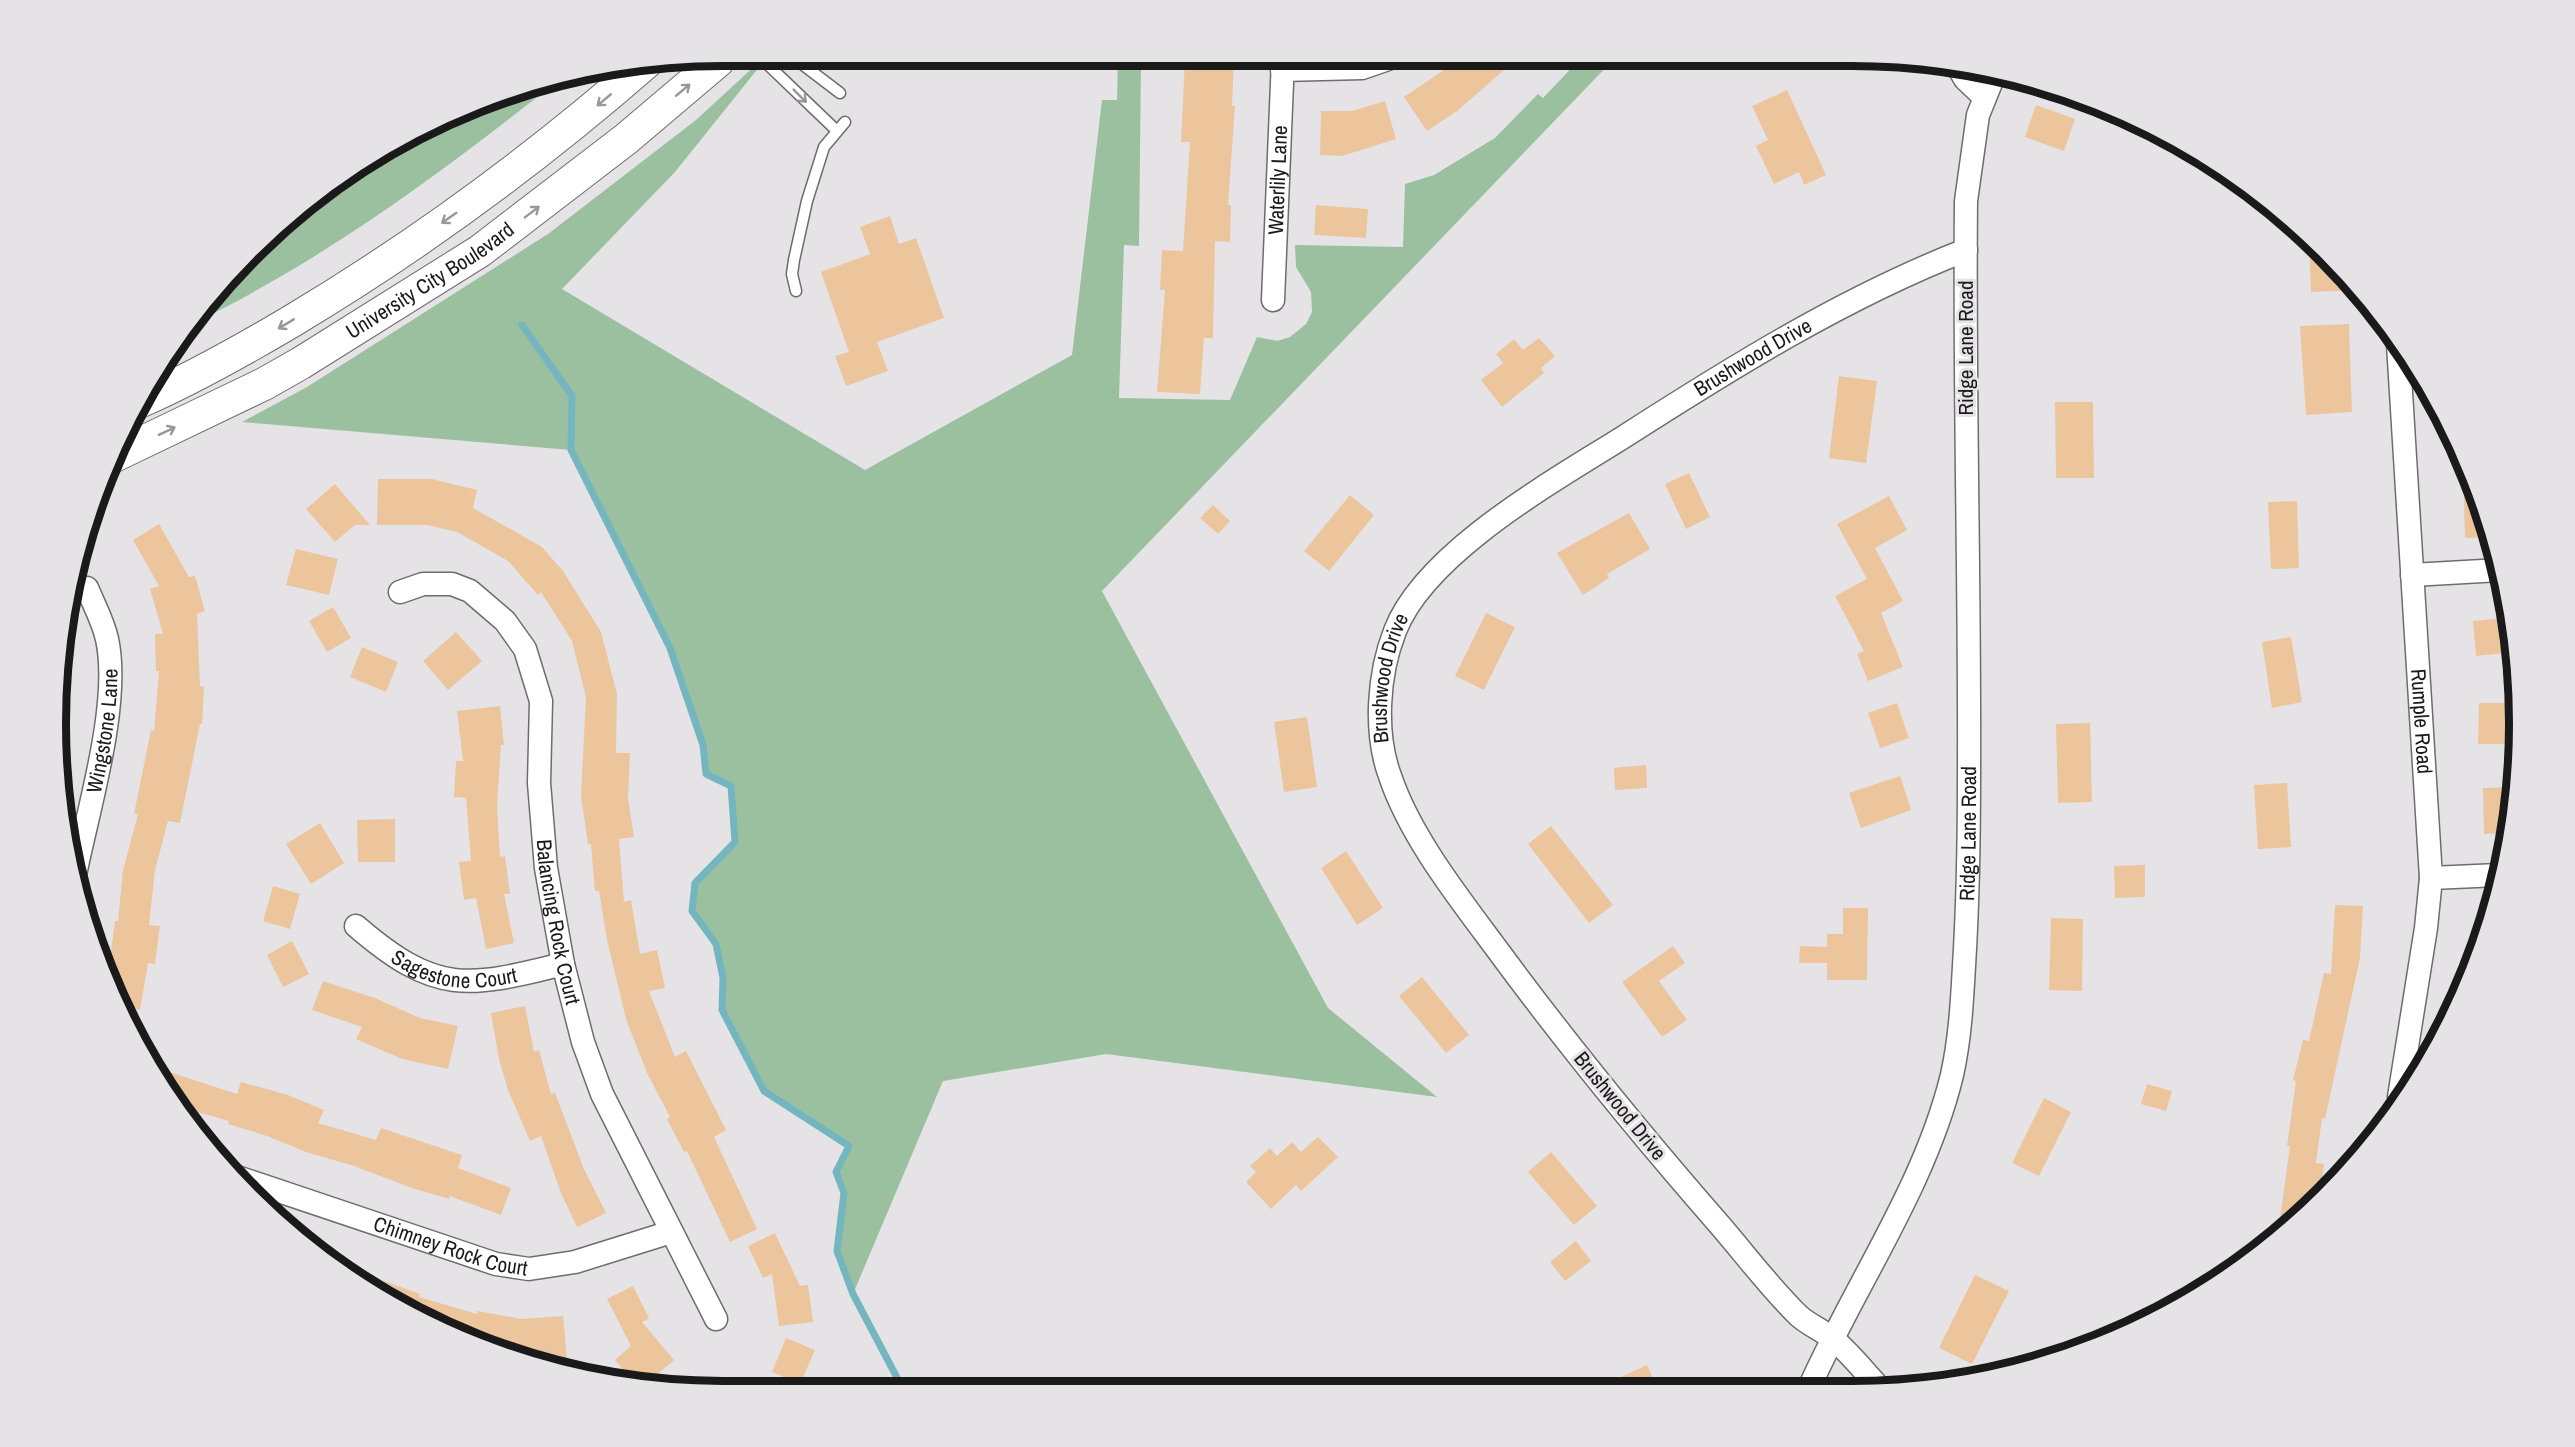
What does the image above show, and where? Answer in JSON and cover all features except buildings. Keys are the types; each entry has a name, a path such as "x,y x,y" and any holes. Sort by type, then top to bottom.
{"main road":[{"name":"University City Boulevard","path":"126,450 273,379 350,334 471,257 626,139 711,66"},
{"name":"University City Boulevard","path":"154,395 246,348 387,262 499,183 634,73"}],"street":[{"name":"Waterlily Lane","path":"1273,300 1283,66"},
{"path":"1309,66 1362,68 1368,66"},
{"path":"1963,76 1984,97"},
{"name":"Ridge Lane Road","path":"1812,1381 1832,1338 1912,1184 1937,1124 1952,1075 1961,1025 1968,893 1969,739 1966,250 1970,160 1984,97 1991,81"},
{"name":"Brushwood Drive","path":"1873,1381 1832,1338 1801,1318 1613,1097 1526,988 1426,847 1402,805 1389,775 1381,725 1383,676 1395,629 1419,589 1450,557 1525,500 1666,410 1795,334 1874,291 1966,250"},
{"name":"Rumple Road","path":"2399,360 2431,878 2426,928 2401,1084"},
{"path":"2412,575 2491,571"},
{"name":"Balancing Rock Court","path":"400,592 423,584 452,584 470,591 485,601 505,621 525,649 541,701 541,824 563,964 592,1070 670,1232 716,1319"},
{"name":"Wingstone Lane","path":"79,854 106,723 111,686 107,640 87,588"},
{"path":"2431,878 2491,875"},
{"name":"Sagestone Court","path":"357,926 414,969 437,977 466,982 494,981 563,964"},
{"name":"Chimney Rock Court","path":"254,1183 496,1264 529,1269 575,1262 670,1232"}],"lane":[{"path":"769,66 837,131"},
{"path":"805,66 840,93"},
{"path":"796,291 792,274 807,201 824,147 846,122"}],"green space":[{"path":"755,66 760,66 675,172 562,289 865,470 1072,355 1102,100 1117,100 1118,66 1141,66 1139,246 1124,245 1119,398 1230,400 1257,337 1277,341 1290,337 1306,324 1312,312 1311,292 1296,267 1295,245 1403,247 1405,184 1434,175 1495,138 1538,94 1543,98 1573,66 1607,66 1102,591 1328,1008 1437,1097 1106,1054 943,1081 853,1294 837,1251 844,1193 836,1172 848,1146 764,1091 722,1010 723,978 716,944 692,911 695,883 735,842 731,786 706,774 699,734 687,692 671,650 632,567 571,450 242,422 307,387 548,234 696,120"},
{"path":"545,90 383,212 242,299 208,316 229,290 290,229 358,177 433,134 472,116"}],"waterway":[{"path":"522,325 572,396 571,450 670,648 703,745 706,774 731,786 735,842 695,883 692,911 716,944 723,978 722,1010 764,1091 849,1146 836,1172 844,1193 837,1251 853,1294 899,1381"}]}
